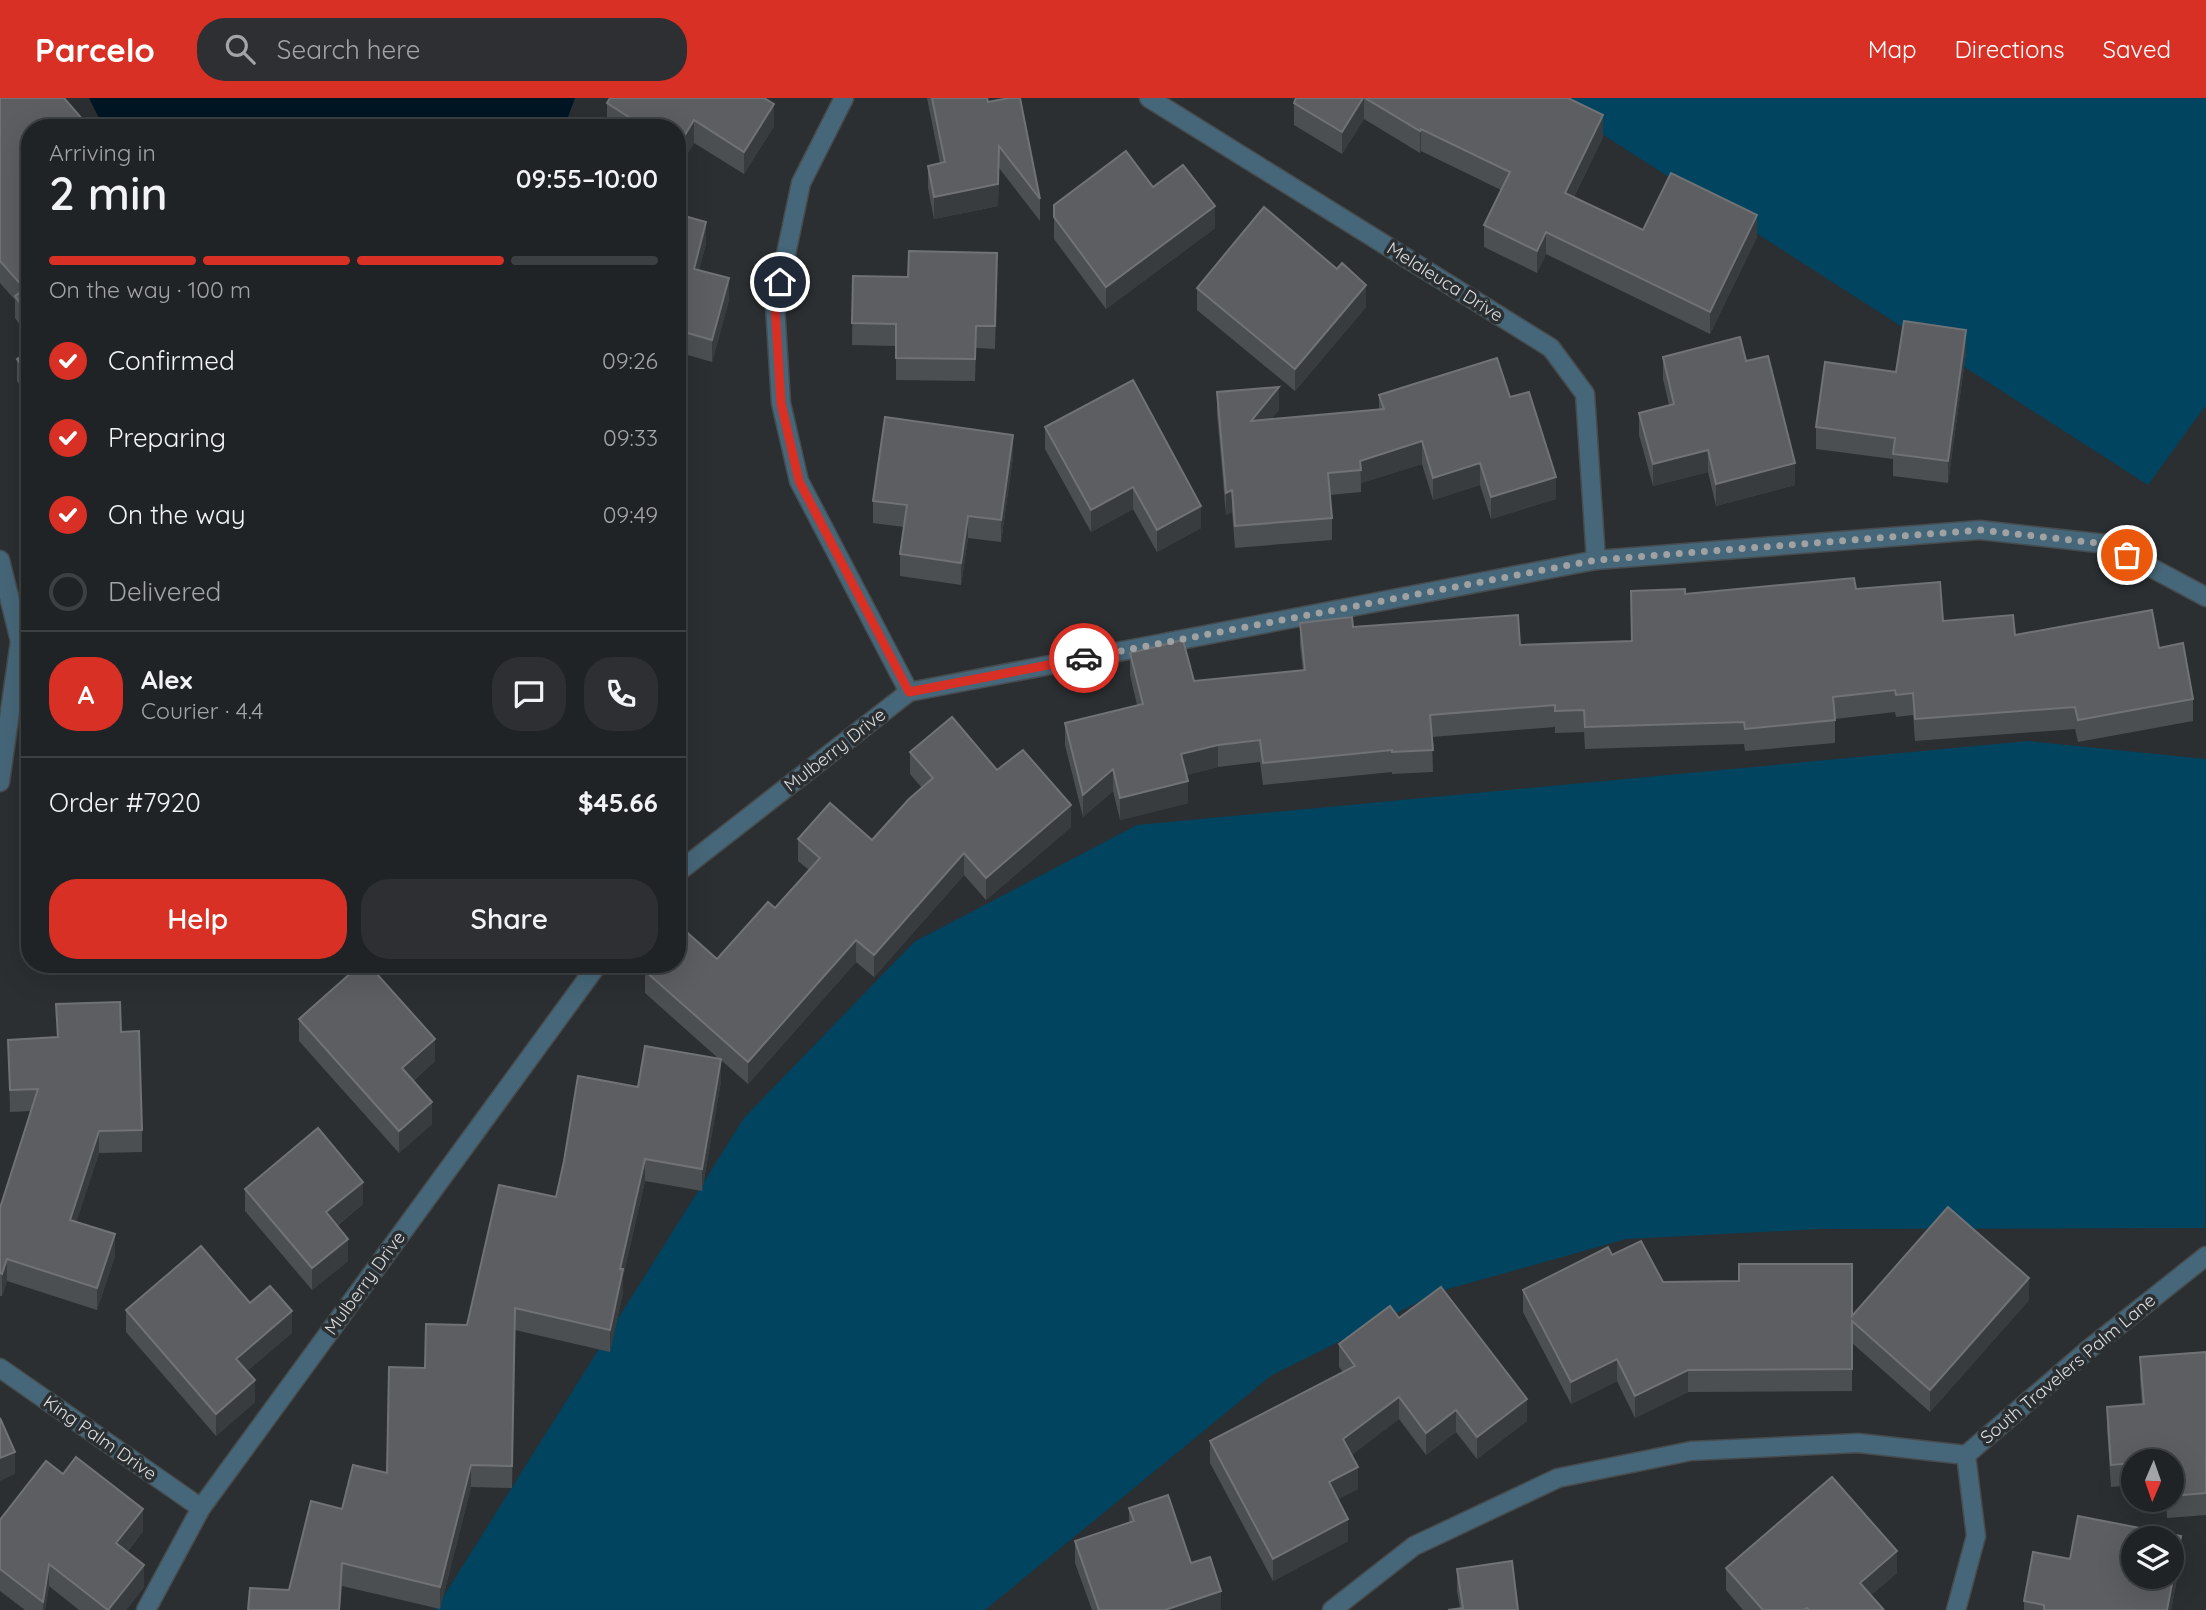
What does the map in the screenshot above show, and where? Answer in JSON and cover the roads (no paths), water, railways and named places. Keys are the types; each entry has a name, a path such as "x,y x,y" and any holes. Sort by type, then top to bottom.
{"street":[{"path":"844,98 801,183 775,306 781,403 799,481 909,692"},
{"name":"Melaleuca Drive","path":"1149,98 1551,348 1585,394 1596,560"},
{"name":"Mulberry Drive","path":"686,866 909,692 1596,560 1980,530 2107,544 2206,597"},
{"path":"0,560 21,628"},
{"path":"0,782 21,664"},
{"name":"Mulberry Drive","path":"146,1610 201,1508 591,973"},
{"name":"South Travelers Palm Lane","path":"1332,1610 1414,1546 1558,1478 1691,1451 1858,1443 1966,1455 2089,1349 2206,1256"},
{"name":"King Palm Drive","path":"0,1368 201,1508"},
{"path":"1956,1610 1976,1536 1966,1455"}]}
